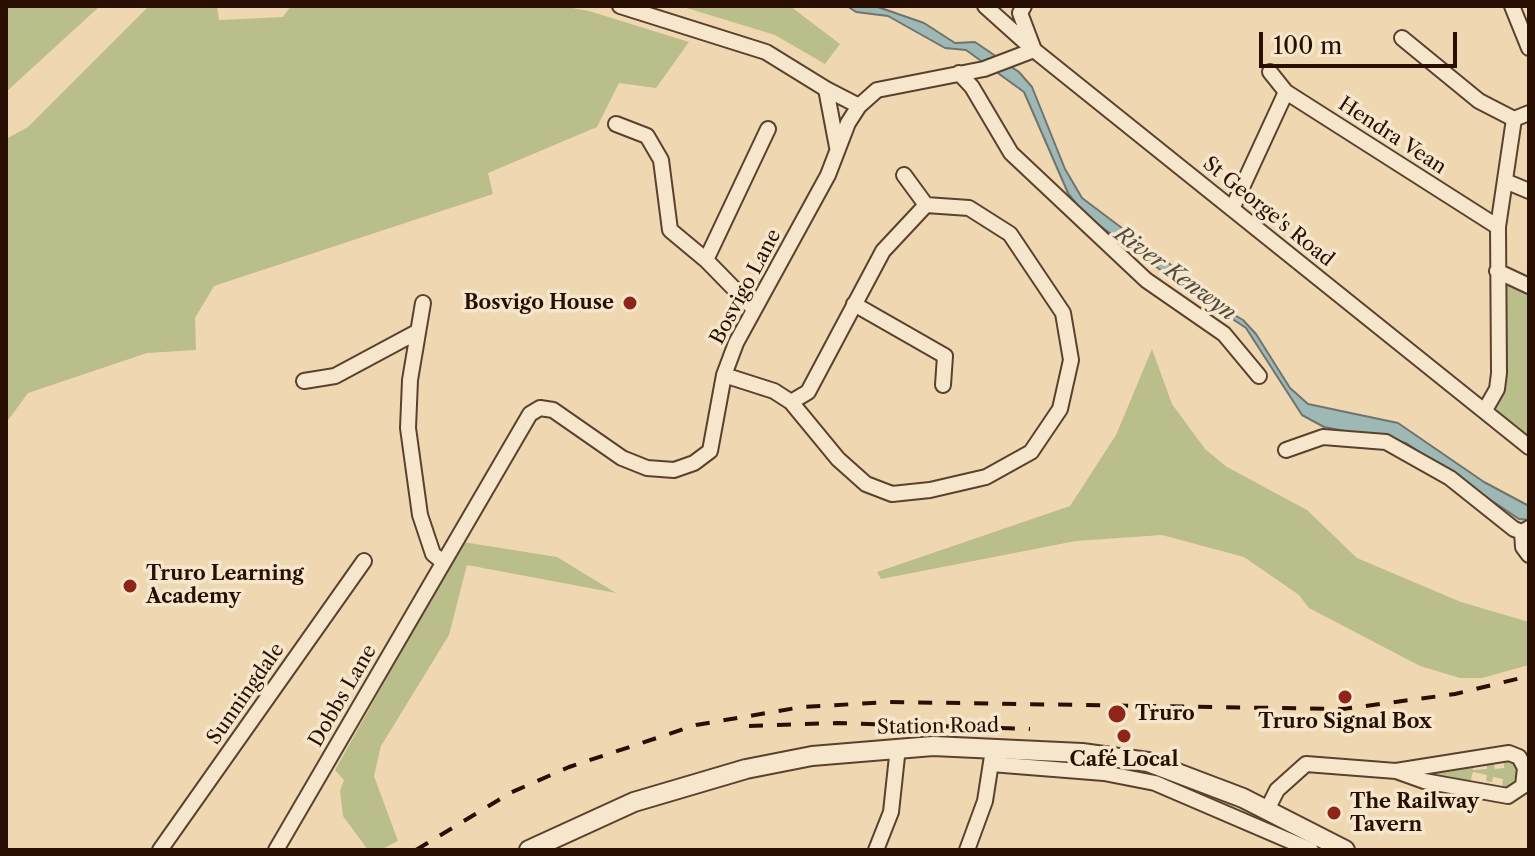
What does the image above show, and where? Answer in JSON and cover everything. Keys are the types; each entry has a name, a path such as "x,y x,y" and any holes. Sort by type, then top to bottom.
{"street":[{"path":"620,6 766,52 859,106 877,90 984,69 1034,50 1020,13 1024,6"},
{"name":"St George's Road","path":"985,6 1034,50 1529,447"},
{"path":"1512,6 1529,48"},
{"path":"1402,38 1479,101 1514,119 1529,113"},
{"name":"Hendra Vean","path":"1270,72 1286,92 1498,227"},
{"path":"959,73 972,87 1011,153 1146,280 1224,334 1259,376"},
{"path":"826,89 837,147"},
{"path":"1232,209 1286,92"},
{"name":"Bosvigo Lane","path":"443,562 530,414 540,408 553,410 622,458 647,468 674,470 694,463 713,446 724,375 754,309 822,187 837,147 859,106"},
{"path":"1485,410 1497,389 1499,373 1498,227 1514,119"},
{"path":"616,124 647,136 661,160 670,230 706,260 754,309"},
{"path":"706,260 768,129"},
{"path":"724,375 774,391 791,402 838,459 866,484 892,494 986,477 1031,452 1060,409 1071,360 1063,313 1010,234 969,208 926,205 904,175"},
{"path":"1505,181 1529,191"},
{"path":"791,402 808,392 883,251 926,205"},
{"path":"1497,271 1529,286"},
{"path":"423,303 417,332 408,428 420,515 433,554 443,562"},
{"path":"854,304 945,356 943,385"},
{"path":"304,381 335,376 417,332"},
{"path":"1286,450 1323,437 1386,442 1450,478 1525,530 1523,547 1529,555"},
{"name":"Sunningdale","path":"160,850 364,561"},
{"name":"Dobbs Lane","path":"276,850 443,562"},
{"path":"876,850 891,812 898,747"},
{"name":"Station Road","path":"529,850 634,802 690,784 812,756 898,747 992,756 1082,753 1148,762 1197,778 1343,850"},
{"path":"1267,810 1277,790 1306,764 1396,771 1509,753 1519,757 1525,768 1523,786 1508,796 1424,781 1396,771"},
{"path":"967,850 985,801 992,756 1145,781 1204,802 1280,844 1311,850"}],"green space":[{"path":"6,6 100,6 6,92"},
{"path":"149,6 217,6 219,20 283,17 291,6 562,6 589,11 689,42 656,88 619,83 597,127 488,173 493,194 214,286 195,318 196,350 147,353 28,393 6,423 6,139 28,127"},
{"path":"680,6 790,6 840,44 825,64 775,35"},
{"path":"1500,277 1529,290 1529,441 1490,411"},
{"path":"1152,349 1172,404 1205,449 1227,467 1307,510 1357,558 1461,602 1529,622 1529,665 1482,678 1460,678 1420,666 1309,608 1299,595 1244,557 1162,535 1076,541 881,579 877,572 1070,506 1116,435"},
{"path":"463,542 557,557 616,593 467,565 449,635 381,746 374,776 398,841 380,850 368,850 343,816 340,791 344,780 335,770"},
{"path":"1504,758 1519,766 1519,779 1509,789 1502,788 1503,779 1493,777 1492,782 1486,781 1487,775 1473,772 1470,783 1413,773 1472,762 1473,770 1487,769 1487,765 1494,764 1495,769 1504,768"}],"water":[{"name":"River Kenwyn","path":"847,6 875,6 924,23 955,43 975,42 1019,72 1032,87 1065,169 1082,198 1183,274 1192,290 1243,320 1256,334 1290,388 1308,404 1398,423 1484,482 1529,506 1529,520 1519,519 1406,443 1324,427 1302,415 1246,328 1085,215 1068,193 1024,92 966,50 945,48 888,16 856,12"}],"railway":[{"path":"416,850 510,793 569,767 696,725 802,707 890,702 1343,709 1455,694 1529,676"},
{"path":"749,726 837,723 1030,729"}],"place":[{"name":"Bosvigo House","path":"630,303"},
{"name":"Truro Learning Academy","path":"130,586"},
{"name":"Truro Signal Box","path":"1345,697"},
{"name":"Truro","path":"1117,714"},
{"name":"Café Local","path":"1124,736"},
{"name":"The Railway Tavern","path":"1334,813"}]}
